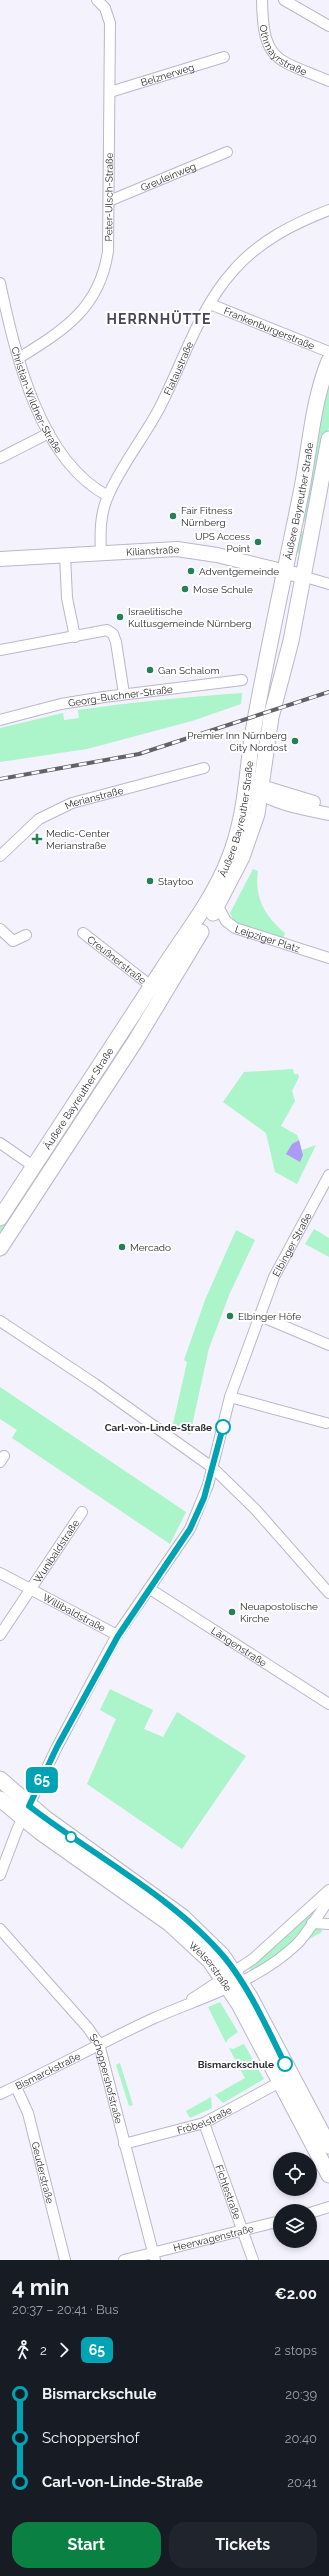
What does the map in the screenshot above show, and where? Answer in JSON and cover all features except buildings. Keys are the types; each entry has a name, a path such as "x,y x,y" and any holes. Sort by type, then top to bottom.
{"main road":[{"name":"Äußere Bayreuther Straße","path":"0,1218 33,1166 102,1064 151,986 185,939 224,871 257,787 253,733 295,521 316,401 329,361"},
{"name":"Äußere Bayreuther Straße","path":"0,1248 136,1040 217,905 242,857 271,717 291,641 302,576 329,439"},
{"path":"295,521 303,527 312,525"},
{"name":"Kilianstraße","path":"0,559 159,548 185,549 302,576"},
{"name":"Welserstraße","path":"0,1779 26,1812"},
{"name":"Welserstraße","path":"0,1799 26,1812 183,1917 210,1942 329,2146"},
{"name":"Welserstraße","path":"232,1981 280,2082 329,2175"}],"street":[{"name":"Peter-Ulsch-Straße","path":"19,358 67,327 91,300 100,286 106,271 109,201 110,23 105,8 97,0"},
{"name":"Othmayrstraße","path":"262,0 264,36 276,56 287,65 329,81"},
{"path":"284,0 329,26"},
{"name":"Belznerweg","path":"110,92 224,57"},
{"name":"Greuleinweg","path":"109,201 227,152"},
{"name":"Flataustraße","path":"101,552 100,520 108,496 160,407 210,304 232,271 264,243 298,222 329,210"},
{"name":"Christian-Wildner-Straße","path":"0,283 19,358 29,389 49,433 77,474 94,488 108,496"},
{"name":"Frankenburgerstraße","path":"210,304 250,318 329,352"},
{"path":"0,458 49,433"},
{"path":"65,555 67,598 75,637"},
{"path":"302,576 329,584"},
{"path":"0,650 75,637 104,630 113,634 116,642 124,694"},
{"name":"Georg-Buchner-Straße","path":"0,720 61,704 124,694 242,680"},
{"name":"Merianstraße","path":"0,856 40,819 72,803 204,768"},
{"path":"257,787 329,807"},
{"path":"257,787 329,814"},
{"name":"Leipziger Platz","path":"217,905 226,921 235,928 329,958"},
{"path":"0,929 13,941 26,935"},
{"name":"Creußnerstraße","path":"83,933 151,986"},
{"path":"0,1143 33,1166"},
{"name":"Elbinger Straße","path":"0,1875 26,1812 57,1747 118,1636 190,1529 204,1498 213,1468 230,1397 260,1316 285,1254 329,1175"},
{"path":"260,1316 329,1345"},
{"path":"0,1321 95,1384 213,1468 256,1510 329,1593"},
{"path":"230,1397 326,1423"},
{"name":"Wunibaldstraße","path":"30,1589 82,1512"},
{"name":"Willibaldstraße","path":"0,1573 118,1636"},
{"name":"Willibaldstraße","path":"0,1634 30,1589"},
{"name":"Längenstraße","path":"150,1589 329,1704"},
{"name":"Bismarckstraße","path":"232,1981 329,1890"},
{"name":"Bismarckstraße","path":"0,2094 99,2044 278,1960 298,1943 312,1924 325,1912 329,1900"},
{"path":"310,1907 325,1912"},
{"path":"312,1924 329,1924"},
{"name":"Schoppershofstraße","path":"0,1929 88,2028 99,2044 154,2257"},
{"name":"Fröbelstraße","path":"124,2144 204,2123 280,2082"},
{"name":"Geuderstraße","path":"16,2087 28,2113 65,2260"},
{"name":"Fichtestraße","path":"204,2123 253,2260"},
{"path":"317,2211 329,2207"},
{"name":"Heerwagenstraße","path":"124,2260 154,2257 243,2230 273,2223"}],"green space":[{"path":"329,372 329,427 310,520 305,522 303,519"},
{"path":"302,531 306,532 303,554 295,552 299,533"},
{"path":"242,693 241,704 192,721 87,749 0,762 0,728 63,713 64,720 79,718 78,710 160,700"},
{"path":"253,869 258,871 258,889 262,906 272,920 285,933 283,939 235,924 230,913"},
{"path":"107,1067 109,1068 53,1161 45,1156"},
{"path":"293,1069 294,1074 298,1074 299,1077 292,1091 295,1101 281,1126 297,1135 299,1140 296,1141 303,1155 302,1150 316,1145 297,1184 275,1172 266,1133 223,1102 244,1072"},
{"path":"40,1163 48,1168 0,1241 0,1225"},
{"path":"314,1229 329,1238 329,1257 305,1244"},
{"path":"236,1230 255,1240 230,1293 209,1348 190,1435 173,1424 187,1362 184,1360 205,1300"},
{"path":"0,1387 186,1512 170,1544 12,1438 17,1430 0,1419"},
{"path":"110,1689 153,1710 144,1729 163,1737 177,1712 246,1756 182,1849 87,1784 116,1719 100,1710"},
{"path":"312,1911 315,1913 286,1947 269,1960 249,1972 251,1966"},
{"path":"314,1928 321,1928 322,1932 304,1942"},
{"path":"220,2002 238,2032 228,2039 226,2043 208,2007"},
{"path":"244,2044 264,2079 223,2103 215,2095 245,2078 229,2048 233,2049"},
{"path":"120,2063 133,2105 129,2106 116,2065"},
{"path":"211,2097 212,2108 190,2118 186,2111"}],"shaded area":[{"path":"299,1140 303,1155 300,1162 286,1154 292,1144"}],"railway":[{"path":"0,779 139,754 329,692"}],"bus line":[{"name":"65","path":"223,1427 208,1486 188,1534 118,1636 99,1668 57,1747 29,1806 172,1908 190,1922 216,1948 239,1977 285,2064"}],"place":[{"name":"Fair Fitness Nürnberg","path":"173,516"},
{"name":"UPS Access Point","path":"258,542"},
{"name":"Adventgemeinde","path":"191,571"},
{"name":"Mose Schule","path":"185,589"},
{"name":"Israelitische Kultusgemeinde Nürnberg","path":"120,617"},
{"name":"Gan Schalom","path":"150,670"},
{"name":"Premier Inn Nürnberg City Nordost","path":"295,741"},
{"name":"Medic-Center Merianstraße","path":"37,839"},
{"name":"Staytoo","path":"150,881"},
{"name":"Mercado","path":"122,1247"},
{"name":"Elbinger Höfe","path":"230,1316"},
{"name":"Carl-von-Linde-Straße","path":"223,1427"},
{"name":"Neuapostolische Kirche","path":"232,1612"},
{"name":"Bismarckschule","path":"285,2064"}],"district":[{"name":"HERRNHÜTTE","path":"159,319"}]}
